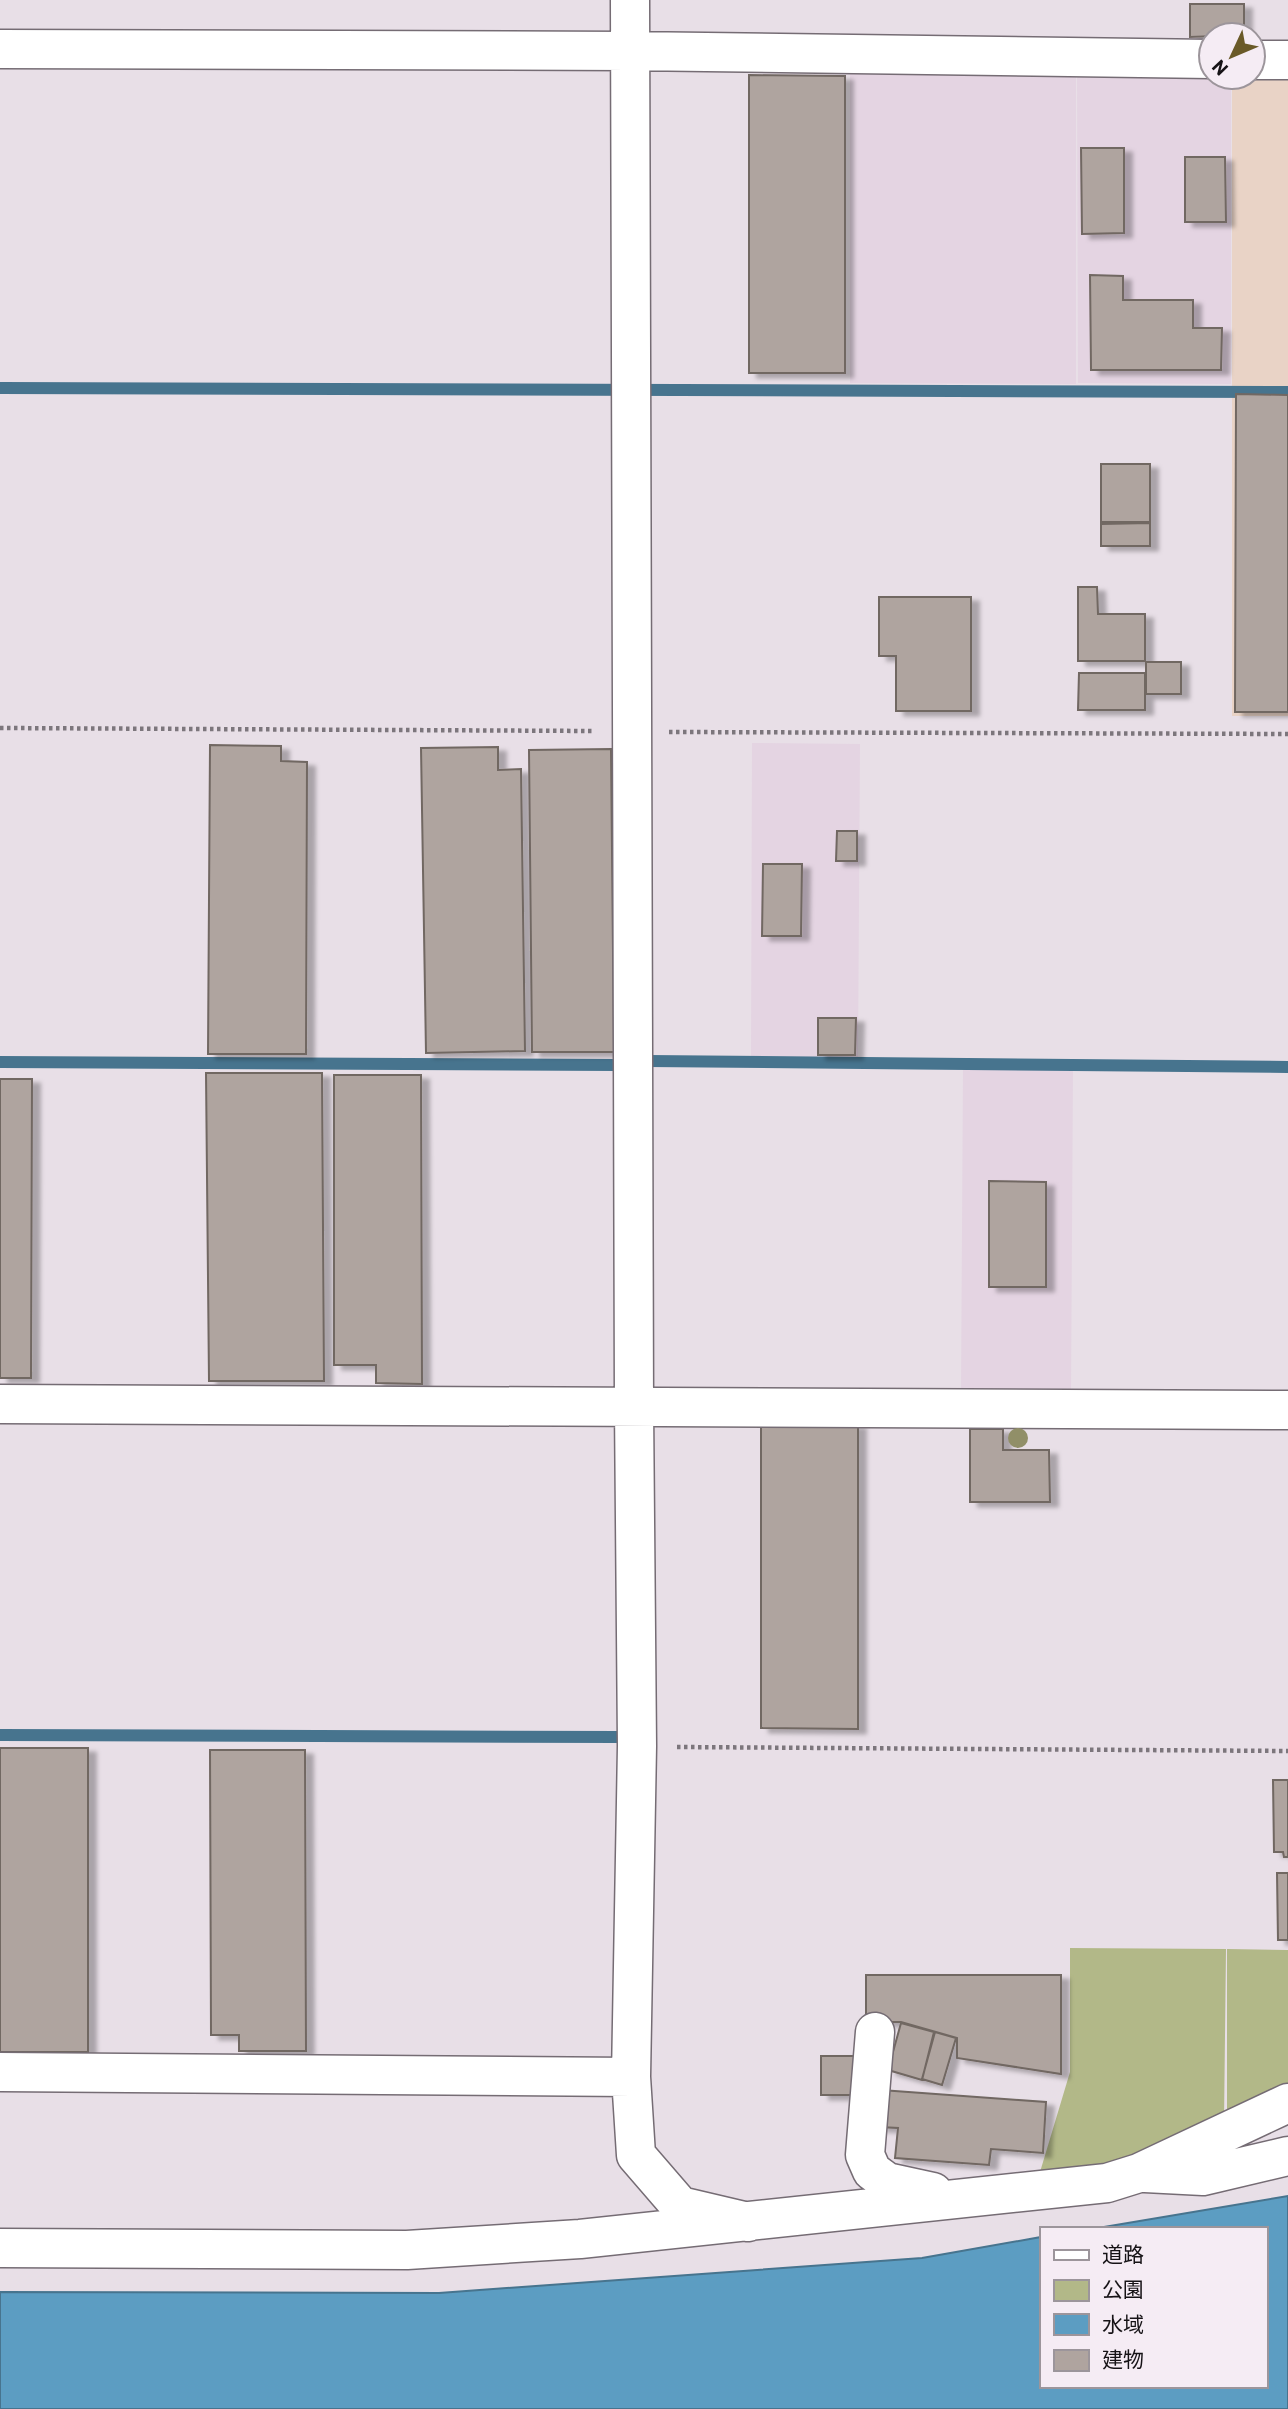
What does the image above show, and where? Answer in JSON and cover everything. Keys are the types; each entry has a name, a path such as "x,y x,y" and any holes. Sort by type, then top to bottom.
{"street":[{"path":"630,0 637,1746 631,2077 636,2155 680,2206 748,2222"},
{"path":"0,49 629,51 1197,59"},
{"path":"1267,60 1288,60"},
{"path":"0,1404 1288,1410"},
{"path":"875,2032 865,2155 872,2171 887,2182 962,2198"},
{"path":"0,2072 631,2077"},
{"path":"0,2248 407,2250 580,2239 1107,2183 1139,2173 1288,2103"},
{"path":"1139,2173 1203,2176 1288,2156"}],"path":[{"path":"637,1746 1288,1751"}],"shaded area":[{"path":"850,68 1076,68 1076,384 850,383"},
{"path":"1077,69 1197,75 1197,91 1231,91 1231,384 1078,383"},
{"path":"1288,69 1288,716 1232,716 1232,91 1267,91 1267,74"},
{"path":"752,743 860,744 858,1059 751,1058"},
{"path":"963,1068 1073,1069 1071,1394 961,1392"}],"green space":[{"path":"1070,1948 1226,1949 1224,2122 1173,2146 1093,2168 1040,2172 1070,2072"},
{"path":"1227,1949 1288,1950 1288,2092 1227,2121"}],"water":[{"path":"1288,2196 1288,2409 0,2409 0,2292 439,2293 922,2258 1040,2237 1040,2388 1267,2388 1267,2227 1104,2227"}],"building":[{"path":"1190,4 1244,4 1244,21 1197,21 1197,37 1190,37"},
{"path":"749,75 845,76 845,373 749,373"},
{"path":"1081,148 1124,148 1124,233 1082,234"},
{"path":"1185,157 1225,157 1226,222 1185,222"},
{"path":"1090,275 1123,276 1123,300 1193,300 1193,328 1222,328 1221,370 1091,370"},
{"path":"1236,394 1288,395 1288,712 1235,712"},
{"path":"1101,464 1150,464 1150,522 1101,522"},
{"path":"1150,523 1150,546 1101,546 1101,524"},
{"path":"1078,587 1097,587 1098,614 1145,614 1145,661 1078,661"},
{"path":"879,597 971,597 971,711 896,711 896,656 879,656"},
{"path":"1146,662 1181,662 1181,694 1146,694"},
{"path":"1079,673 1145,673 1145,710 1078,710"},
{"path":"210,745 281,746 281,761 307,762 306,1054 208,1054"},
{"path":"498,747 498,770 521,769 525,1051 426,1053 421,748"},
{"path":"611,749 614,1052 532,1052 529,750"},
{"path":"837,831 857,831 857,861 836,861"},
{"path":"763,864 802,864 801,936 762,936"},
{"path":"818,1018 856,1018 855,1055 818,1055"},
{"path":"206,1073 322,1073 324,1381 209,1381"},
{"path":"334,1075 421,1075 422,1384 376,1383 376,1365 334,1365"},
{"path":"0,1079 32,1079 31,1378 0,1378"},
{"path":"989,1181 1046,1182 1046,1287 989,1287"},
{"path":"761,1424 858,1424 858,1729 761,1728"},
{"path":"970,1429 1003,1429 1003,1450 1049,1450 1050,1502 970,1502"},
{"path":"0,1748 88,1748 88,2052 0,2052"},
{"path":"210,1750 305,1750 306,2051 239,2051 239,2035 211,2035"},
{"path":"1273,1780 1288,1780 1288,1857 1284,1857 1283,1852 1274,1852"},
{"path":"1277,1873 1288,1873 1288,1940 1278,1940"},
{"path":"866,1975 1061,1975 1061,2074 957,2058 957,2038 901,2022 866,2022"},
{"path":"901,2023 934,2032 922,2080 888,2070"},
{"path":"935,2032 956,2038 942,2085 922,2079"},
{"path":"821,2056 854,2056 854,2095 821,2095"},
{"path":"881,2090 1046,2102 1043,2153 991,2149 989,2165 895,2158 898,2128 879,2127"}],"waterway":[{"path":"0,388 1288,392"},
{"path":"648,1061 1288,1067"},
{"path":"0,1062 618,1065"},
{"path":"0,1735 619,1737"}]}
